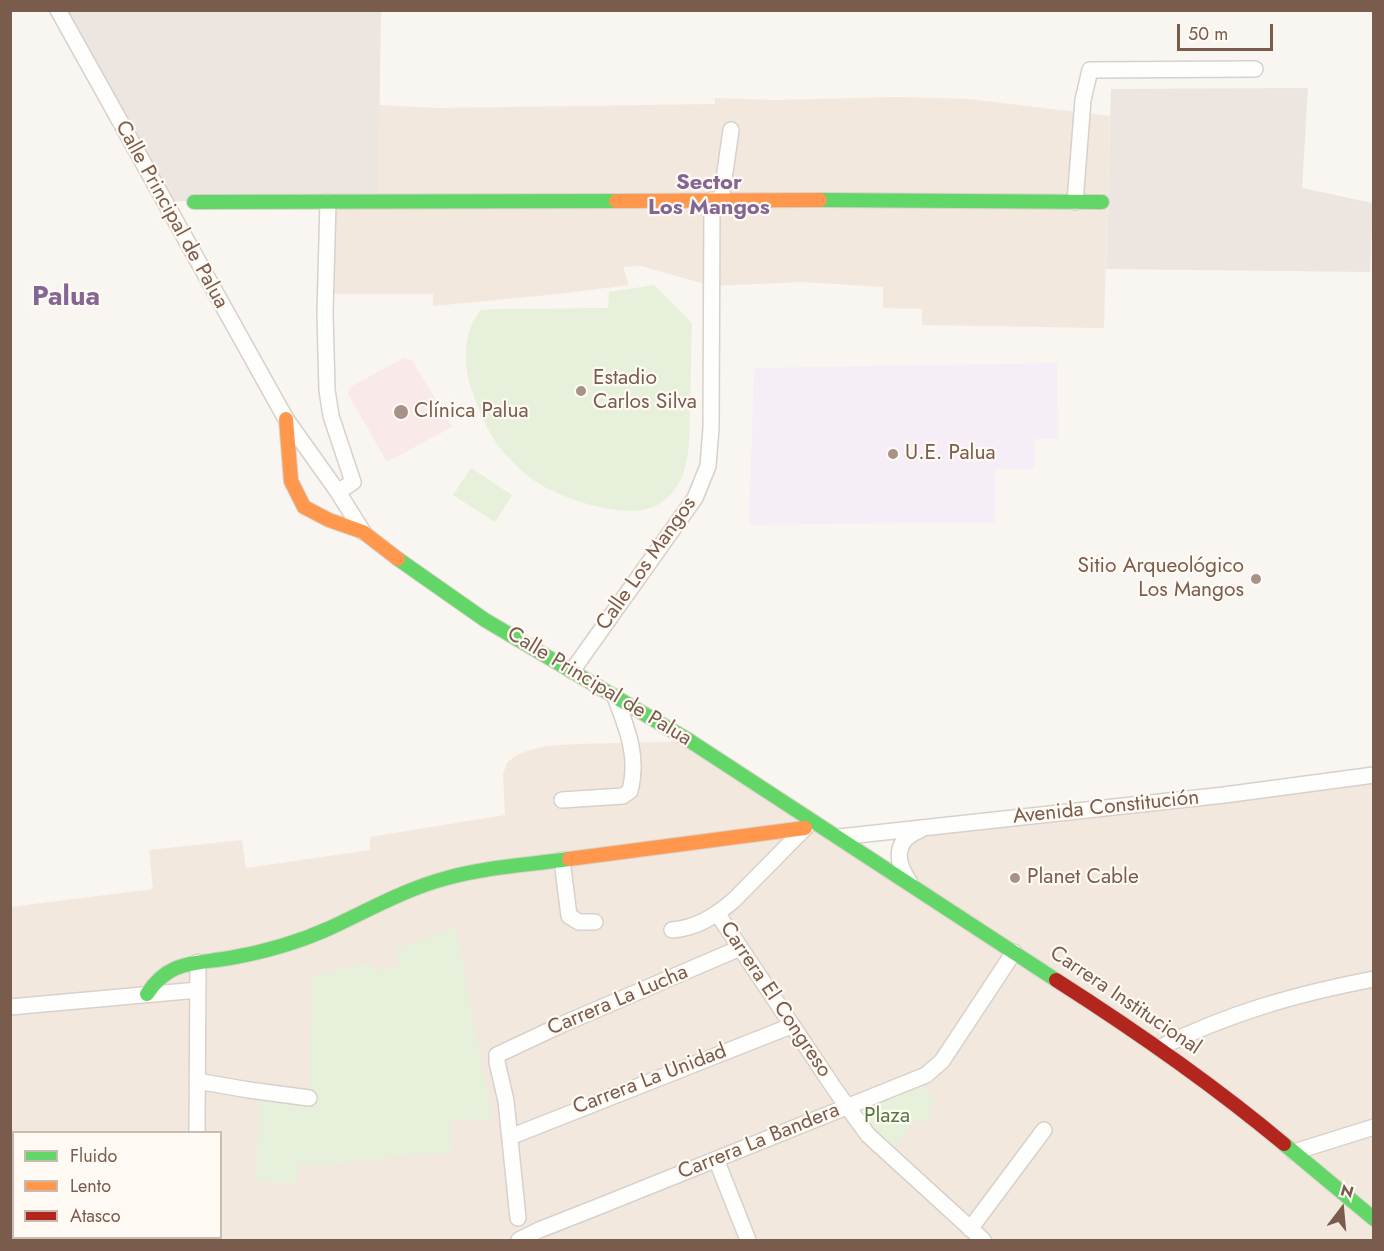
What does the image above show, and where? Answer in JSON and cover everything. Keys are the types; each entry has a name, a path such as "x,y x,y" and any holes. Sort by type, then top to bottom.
{"street":[{"path":"46,10 59,13"},
{"name":"Calle Principal de Palua","path":"59,13 286,419 338,492 363,532"},
{"path":"1075,202 1083,100 1090,70 1255,69"},
{"name":"Calle Los Mangos","path":"572,671 683,517 695,498 708,466 717,200 731,130"},
{"path":"194,202 717,200 1102,202"},
{"path":"328,202 325,313 327,390 331,416 353,482 338,492"},
{"name":"Calle Principal de Palua","path":"286,419 291,481 304,507 329,520 363,532 464,606 679,734 809,824 838,837"},
{"path":"562,800 622,796 630,791 634,764 632,750 615,697"},
{"name":"Avenida Constitución","path":"838,837 1224,795 1374,776"},
{"path":"147,994 157,978 175,967 243,956 301,938 339,923 397,893 435,879 809,824"},
{"path":"672,930 686,929 702,923 734,900 809,824"},
{"path":"911,885 901,869 900,850 907,837 926,828"},
{"name":"Carrera Institucional","path":"838,837 1159,1048 1229,1098 1374,1219"},
{"path":"562,860 568,916 579,922 595,922"},
{"name":"Carrera El Congreso","path":"717,913 791,1026 868,1135 983,1240"},
{"name":"Carrera La Lucha","path":"510,1137 497,1055 740,948"},
{"name":"Carrera La Bandera","path":"519,1240 913,1081 934,1069 954,1043 1014,952"},
{"path":"197,1131 198,962"},
{"path":"1159,1048 1200,1028 1258,1006 1374,979"},
{"path":"10,1008 198,990"},
{"name":"Carrera La Unidad","path":"510,1137 791,1026"},
{"path":"197,1081 309,1098"},
{"path":"1294,1152 1374,1127"},
{"path":"970,1229 1044,1130"},
{"path":"510,1137 518,1218"},
{"path":"716,1159 748,1240"}],"shaded area":[{"path":"58,11 381,11 378,202 163,201"},
{"path":"1308,88 1302,188 1373,203 1370,272 1106,269 1111,89"},
{"path":"897,97 969,99 1110,116 1104,328 922,325 922,309 883,308 883,287 803,282 712,286 641,266 623,267 629,285 433,306 433,294 325,294 328,202 378,202 379,105 439,108 715,104 715,98 776,100"},
{"name":"Clínica Palua","path":"404,358 412,360 452,427 387,462 348,394 350,387"},
{"name":"U.E. Palua","path":"1057,363 1058,439 1035,439 1034,469 995,469 995,522 749,525 754,368"},
{"path":"690,741 901,869 907,837 1373,775 1373,1240 11,1240 10,907 153,889 149,850 242,840 246,868 370,850 370,837 505,815 503,774 507,763 515,756 546,746"}],"green space":[{"name":"Estadio Carlos Silva","path":"654,285 692,323 689,444 684,472 678,485 668,498 655,506 624,511 579,502 552,491 521,470 503,452 486,426 468,378 466,348 475,318 481,310 608,308 609,292"},
{"path":"471,468 512,495 495,522 453,495"},
{"path":"456,927 492,1118 450,1121 453,1153 399,1156 325,1166 299,1165 297,1183 256,1182 260,1092 309,1097 312,976 369,962 373,971 400,966 395,950"},
{"name":"Plaza","path":"913,1081 939,1100 937,1103 933,1101 929,1106 933,1109 929,1114 931,1116 924,1123 916,1118 890,1155 847,1107"}],"traffic: fast":[{"path":"820,200 1102,202"},
{"path":"194,202 616,201"},
{"path":"398,559 485,620 690,741 1056,980"},
{"path":"147,994 155,983 173,969 194,963 256,953 294,942 432,883 477,871 569,859"},
{"path":"1284,1144 1374,1219"}],"traffic: slow":[{"path":"616,201 820,200"},
{"path":"286,419 291,481 304,507 329,520 363,532 398,559"},
{"path":"569,859 805,828"}],"traffic: jam":[{"path":"1056,980 1173,1058 1284,1144"}],"place":[{"name":"Estadio Carlos Silva","path":"581,391"},
{"name":"Clínica Palua","path":"401,412"},
{"name":"U.E. Palua","path":"893,454"},
{"name":"Sitio Arqueológico Los Mangos","path":"1256,579"},
{"name":"Planet Cable","path":"1015,878"}],"district":[{"name":"Sector Los Mangos","path":"709,196"},
{"name":"Palua","path":"66,298"}]}
